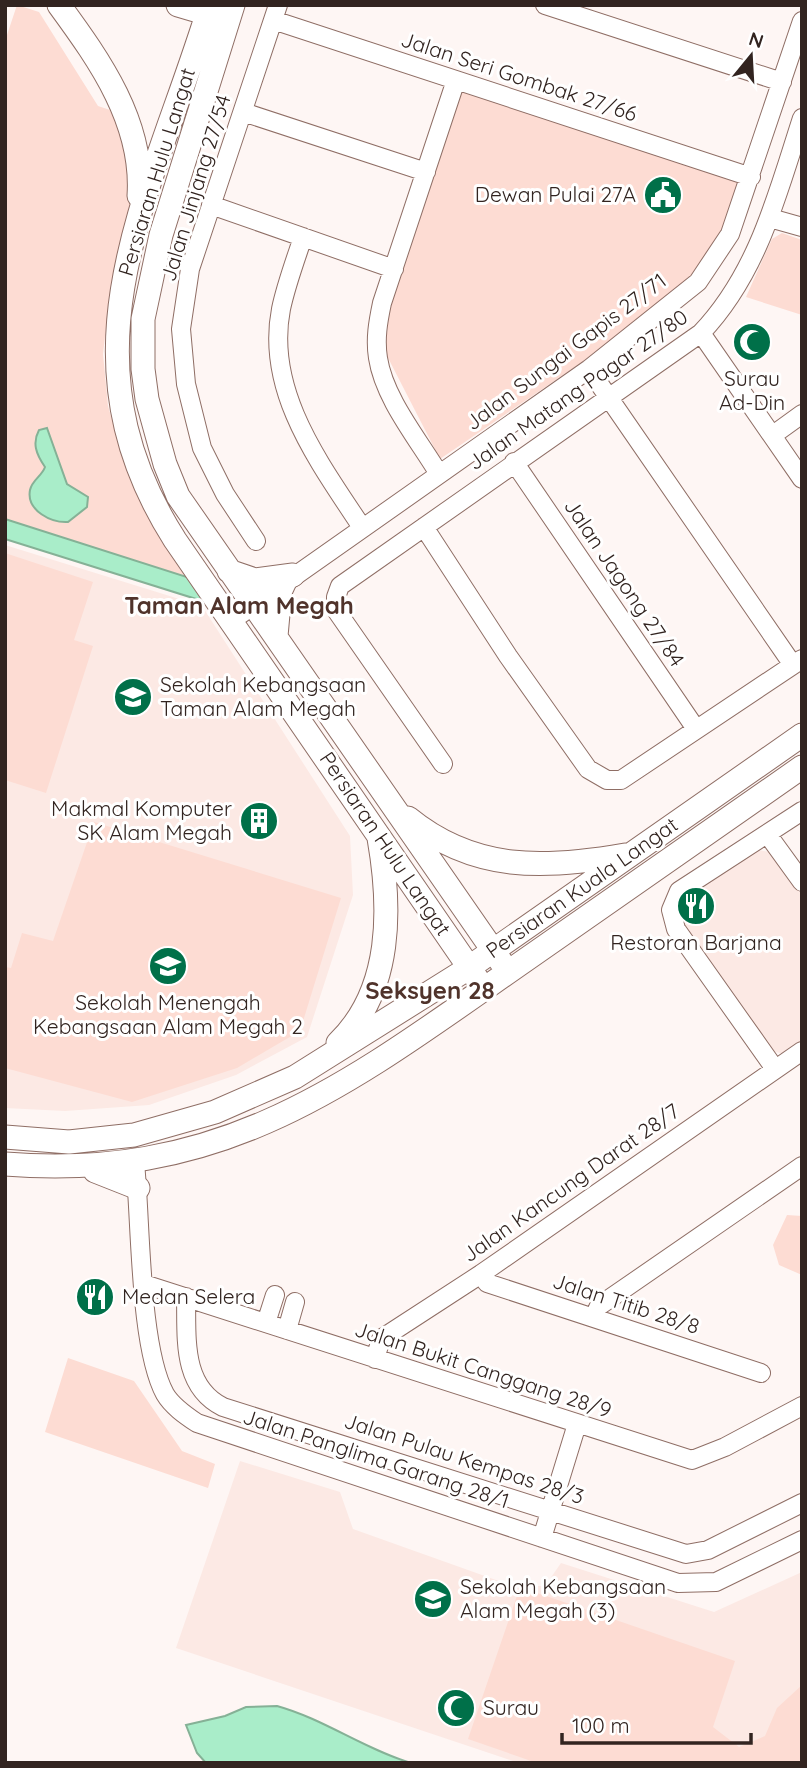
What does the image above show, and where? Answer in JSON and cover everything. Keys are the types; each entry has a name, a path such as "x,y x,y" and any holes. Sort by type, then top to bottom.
{"main road":[{"path":"59,5 93,52 127,117 137,149 141,181 138,220"},
{"path":"178,5 220,11"},
{"name":"Persiaran Hulu Langat","path":"220,11 138,220 124,276 116,330 119,405 128,439 155,509 484,989"},
{"name":"Persiaran Hulu Langat","path":"220,11 150,274 142,345 147,399 165,464 178,496 508,972"},
{"path":"229,571 255,580 289,577"},
{"path":"276,636 279,592 289,577"},
{"name":"Persiaran Kuala Langat","path":"5,1137 69,1142 134,1135 215,1112 296,1077 470,967 802,736"},
{"name":"Persiaran Kuala Langat","path":"5,1164 80,1167 135,1163 235,1136 298,1109 484,989 802,767"},
{"path":"390,802 413,821 458,849 506,863 583,863 632,854"},
{"path":"321,1060 350,1032 363,1008 383,957 387,903 377,830"},
{"path":"69,1142 135,1163 164,1125"},
{"path":"80,1167 124,1180 138,1191 146,1174 171,1155"}],"street":[{"path":"545,5 782,82"},
{"name":"Jalan Seri Gombak 27/66","path":"276,13 456,80 751,177"},
{"name":"Jalan Jinjang 27/54","path":"256,541 225,494 202,448 186,384 181,329 190,269 276,13"},
{"name":"Jalan Sungai Gapis 27/71","path":"231,621 361,526 589,369 698,282 730,234 802,21"},
{"path":"439,474 390,392 378,360 378,323 456,80"},
{"path":"243,112 426,172"},
{"name":"Jalan Matang Pagar 27/80","path":"443,764 336,610 336,597 348,579 701,333 723,309 739,285 770,218 802,118"},
{"path":"211,205 394,269"},
{"path":"770,218 802,227"},
{"path":"303,237 281,312 279,340 284,384 307,444 361,526"},
{"path":"701,333 802,479"},
{"path":"424,527 508,656 588,769 607,780 621,779 797,662 607,398 589,369"},
{"path":"773,435 802,414"},
{"name":"Jalan Jagong 27/84","path":"514,462 696,729"},
{"path":"775,1069 676,929 671,911 680,891 802,811"},
{"path":"768,835 802,882"},
{"name":"Jalan Kancung Darat 28/7","path":"374,1359 382,1339 481,1274 802,1051"},
{"name":"Jalan Panglima Garang 28/1","path":"135,1163 144,1284 160,1380 166,1394 191,1419 233,1436 678,1583 695,1585 732,1575 802,1540"},
{"path":"594,1317 599,1306 802,1166"},
{"name":"Jalan Titib 28/8","path":"481,1274 487,1283 761,1373"},
{"name":"Jalan Bukit Canggang 28/9","path":"144,1284 692,1460 725,1447 802,1406"},
{"path":"266,1323 275,1295"},
{"name":"Jalan Pulau Kempas 28/3","path":"186,1297 188,1360 195,1380 213,1402 687,1554 708,1550 802,1503"},
{"path":"287,1330 295,1301"},
{"path":"542,1538 577,1424"}],"shaded area":[{"path":"17,5 39,12 98,106 116,112 134,189 110,294 103,354 108,406 123,457 149,514 190,578 5,519 5,41"},
{"path":"460,89 742,179 723,233 690,277 582,362 440,459 385,352 390,306"},
{"path":"782,233 802,240 802,315 746,297 772,239"},
{"path":"47,428 67,484 88,497 87,507 68,522 41,514 32,504 30,497 31,487 45,467 37,453 36,439 39,430"},
{"path":"5,519 190,578 209,603 5,539"},
{"path":"5,545 202,606 350,836 353,895 307,1037 236,1075 149,1105 65,1111 5,1108"},
{"path":"5,553 93,582 74,640 93,646 46,793 5,780"},
{"name":"Sekolah Menengah Kebangsaan Alam Megah 2","path":"94,822 341,898 300,1031 237,1068 132,1102 5,1068 5,967 11,968 22,933 53,941"},
{"path":"757,850 776,853 802,890 802,1042 784,1054 768,1050 678,919 681,900"},
{"path":"787,1215 802,1216 802,1275 779,1265 773,1245"},
{"path":"68,1358 134,1381 182,1451 215,1464 208,1488 45,1432"},
{"name":"Sekolah Kebangsaan Alam Megah (3)","path":"240,1461 340,1492 353,1529 513,1586 545,1586 561,1563 714,1612 802,1572 802,1763 519,1763 176,1648"},
{"path":"520,1587 735,1661 713,1727 739,1747 765,1736 777,1708 802,1685 802,1763 537,1763 468,1739"},
{"path":"277,1706 311,1718 411,1763 206,1763 197,1753 186,1725 225,1716 246,1707"}],"place":[{"name":"Dewan Pulai 27A","path":"663,195"},
{"name":"Surau Ad-Din","path":"752,342"},
{"name":"Sekolah Kebangsaan Taman Alam Megah","path":"133,697"},
{"name":"Makmal Komputer SK Alam Megah","path":"259,821"},
{"name":"Restoran Barjana","path":"696,906"},
{"name":"Sekolah Menengah Kebangsaan Alam Megah 2","path":"168,966"},
{"name":"Medan Selera","path":"95,1297"},
{"name":"Sekolah Kebangsaan Alam Megah (3)","path":"433,1599"},
{"name":"Surau","path":"456,1708"}],"district":[{"name":"Taman Alam Megah","path":"239,606"},
{"name":"Seksyen 28","path":"430,991"}]}
